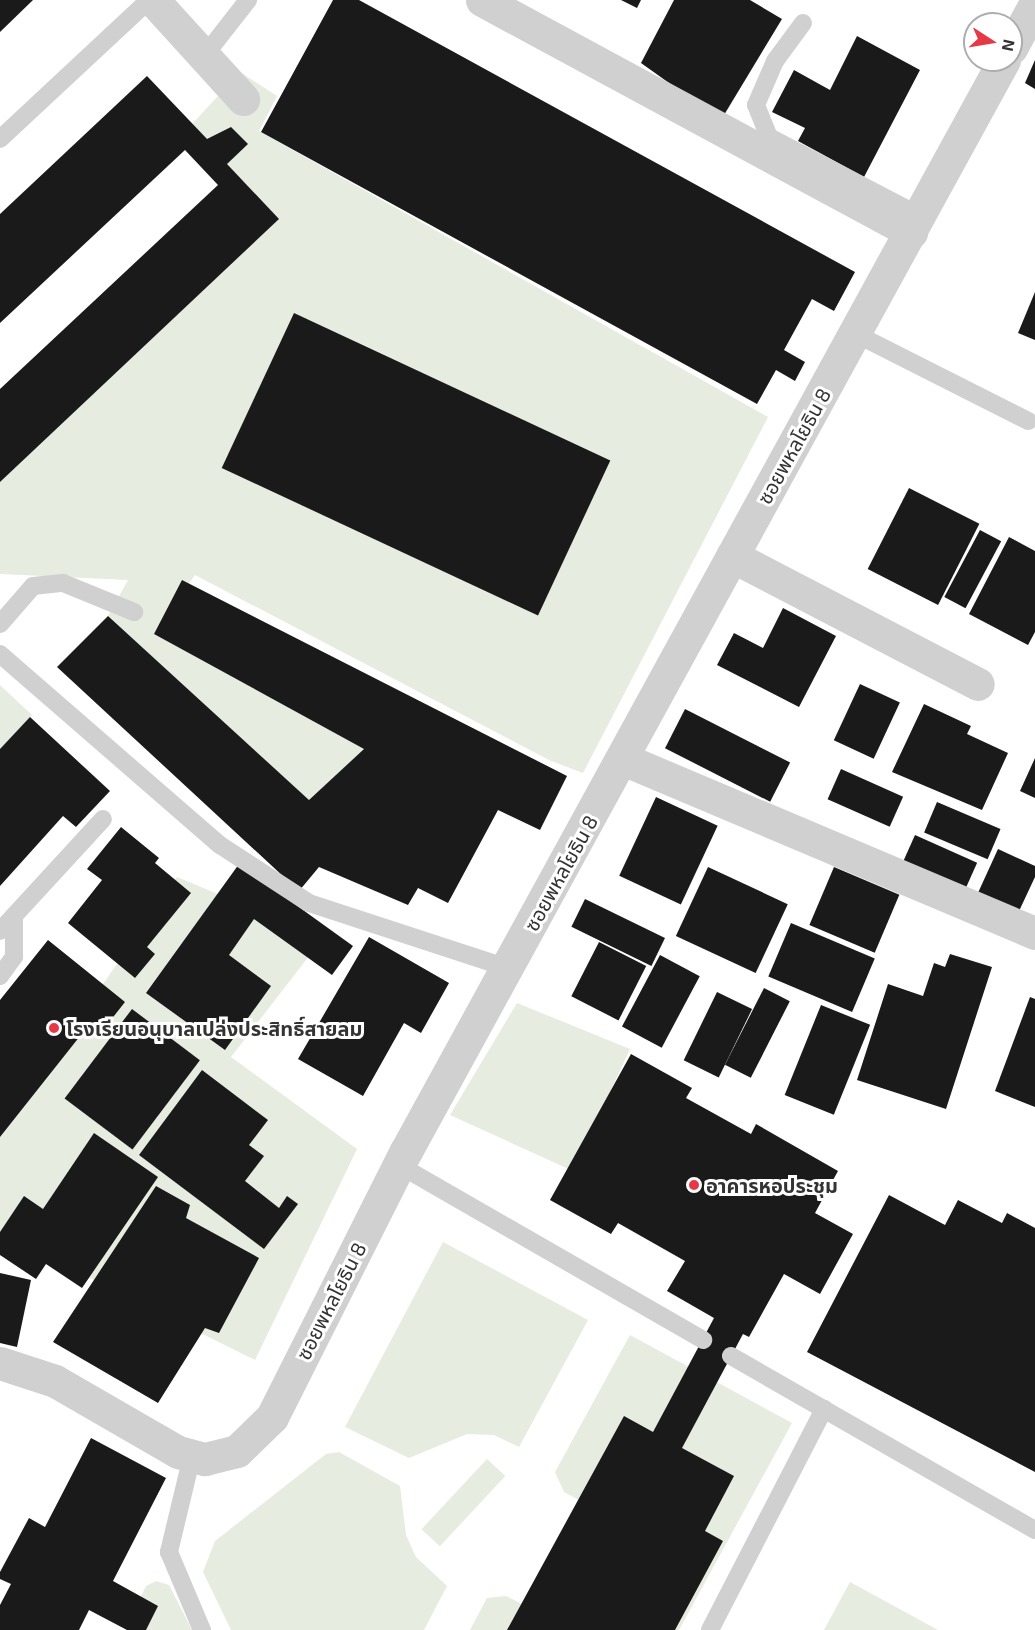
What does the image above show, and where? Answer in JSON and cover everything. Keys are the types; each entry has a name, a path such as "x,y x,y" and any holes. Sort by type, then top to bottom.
{"street":[{"path":"151,0 205,55 243,99"},
{"path":"482,0 916,224"},
{"path":"1023,26 1035,4"},
{"name":"ซอยพหลโยธิน 8","path":"0,1363 55,1381 178,1452 205,1459 237,1451 272,1417 399,1165 998,72"},
{"path":"732,556 978,684"},
{"path":"623,759 1035,933"}],"lane":[{"path":"0,139 151,0"},
{"path":"205,55 248,0"},
{"path":"803,23 775,61 756,105 769,137 916,224"},
{"path":"856,334 1028,421"},
{"path":"0,624 33,586 63,583 134,612"},
{"path":"0,654 220,845 309,903 508,968"},
{"path":"0,931 103,819"},
{"path":"0,976 14,957 14,916"},
{"path":"399,1165 703,1340"},
{"path":"730,1356 1035,1530"},
{"path":"710,1630 824,1409"},
{"path":"192,1455 169,1552 202,1630"}],"shaded area":[{"path":"240,72 277,96 259,131 768,417 583,773 549,760 195,575 154,634 364,749 309,800 108,616 128,580 0,574 0,466 256,230 183,134"},
{"path":"0,685 32,715 0,749"},
{"path":"177,877 323,938 231,1057 357,1149 255,1360 19,1243 0,1240 0,1133"},
{"path":"517,1003 630,1049 573,1171 450,1115"},
{"path":"443,1242 588,1320 519,1447 494,1435 467,1434 409,1458 345,1427"},
{"path":"630,1335 792,1423 679,1630 470,1630 487,1598 506,1596 534,1610 590,1506 564,1492 555,1472"},
{"path":"339,1452 400,1486 406,1535 416,1557 447,1586 424,1630 231,1630 203,1572 215,1541 326,1454"},
{"path":"487,1459 505,1476 440,1546 422,1529"},
{"path":"156,1581 169,1585 192,1630 125,1630 146,1586"},
{"path":"850,1582 938,1630 824,1630"}],"building":[{"path":"0,0 33,0 0,32"},
{"path":"333,0 359,0 855,272 834,311 812,299 784,350 805,362 795,381 776,370 757,404 261,132"},
{"path":"621,0 641,0 637,8"},
{"path":"674,0 750,0 782,19 721,120 641,63"},
{"path":"857,36 920,70 864,177 798,141 805,128 772,112 794,70 830,90"},
{"path":"1035,60 1035,89 1025,83"},
{"path":"147,76 207,139 231,127 248,144 227,164 279,219 0,482 0,389 218,185 185,150 0,323 0,214"},
{"path":"1035,292 1035,340 1018,333"},
{"path":"294,313 610,460 538,615 222,468"},
{"path":"909,488 979,524 938,605 868,569"},
{"path":"980,530 1001,541 966,608 944,597"},
{"path":"1009,537 1035,551 1035,632 1028,645 969,614"},
{"path":"182,580 567,776 540,830 498,810 448,903 418,888 408,905 319,867 299,891 57,667 108,616 309,800 364,749 154,634"},
{"path":"783,608 836,636 799,707 717,665 734,633 763,648"},
{"path":"860,684 900,703 874,759 834,740"},
{"path":"924,704 971,726 967,734 1008,753 982,810 892,772"},
{"path":"685,709 790,763 770,802 665,748"},
{"path":"30,717 110,791 76,827 63,816 0,886 0,749"},
{"path":"1035,758 1035,798 1020,791"},
{"path":"841,769 903,797 890,827 828,799"},
{"path":"656,797 718,826 681,905 619,876"},
{"path":"937,802 1001,829 988,859 924,832"},
{"path":"121,827 159,858 155,863 191,893 147,947 155,954 135,978 68,923 102,880 87,869"},
{"path":"915,835 977,863 963,894 901,866"},
{"path":"998,849 1035,866 1035,877 1013,924 972,906"},
{"path":"239,864 353,946 332,975 254,919 229,955 271,986 225,1050 146,993"},
{"path":"708,867 788,904 756,973 676,936"},
{"path":"834,867 899,895 875,953 809,925"},
{"path":"585,899 665,938 651,966 571,927"},
{"path":"791,923 875,959 852,1012 768,976"},
{"path":"369,937 449,983 421,1033 404,1023 363,1096 298,1059"},
{"path":"48,940 125,1002 99,1035 88,1026 0,1137 0,1000"},
{"path":"599,942 646,966 619,1020 571,996"},
{"path":"950,954 992,967 946,1109 857,1080 888,984 923,996 934,963 945,967"},
{"path":"660,955 700,976 662,1048 622,1027"},
{"path":"764,988 790,1001 751,1078 725,1065"},
{"path":"717,992 752,1009 719,1077 684,1060"},
{"path":"1030,997 1035,999 1035,1107 995,1091"},
{"path":"821,1005 870,1025 834,1115 785,1095"},
{"path":"132,1009 200,1060 132,1150 65,1098"},
{"path":"631,1054 692,1088 686,1098 751,1134 756,1124 838,1171 815,1213 853,1234 820,1294 784,1274 749,1337 743,1334 682,1448 734,1476 705,1531 723,1541 675,1630 507,1630 624,1416 653,1432 714,1318 667,1291 685,1261 618,1223 611,1234 550,1200"},
{"path":"202,1070 268,1120 249,1145 264,1156 245,1181 279,1208 287,1196 298,1204 264,1249 139,1155"},
{"path":"94,1133 158,1177 82,1288 46,1264 36,1279 0,1255 0,1232 24,1196 43,1209"},
{"path":"156,1186 190,1205 186,1218 259,1258 219,1333 205,1328 158,1403 53,1342"},
{"path":"889,1195 945,1225 958,1200 1002,1223 1007,1213 1035,1228 1035,1472 807,1352"},
{"path":"0,1273 31,1280 17,1347 0,1343"},
{"path":"91,1438 166,1478 113,1581 158,1606 146,1630 127,1630 89,1610 79,1630 0,1630 0,1605 11,1584 0,1579 0,1572 29,1518 45,1527"}],"place":[{"name":"โรงเรียนอนุบาลเปล่งประสิทธิ์สายลม","path":"54,1028"},
{"name":"อาคารหอประชุม","path":"694,1185"}]}
